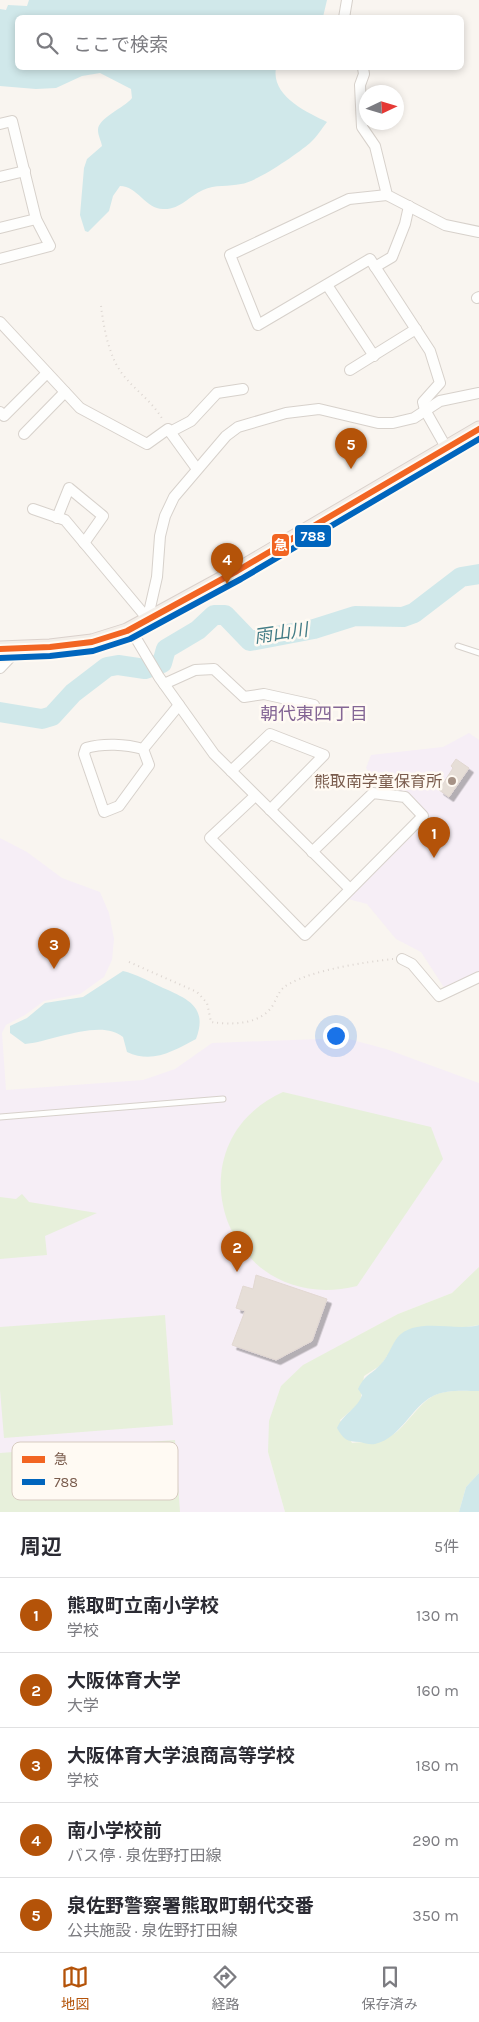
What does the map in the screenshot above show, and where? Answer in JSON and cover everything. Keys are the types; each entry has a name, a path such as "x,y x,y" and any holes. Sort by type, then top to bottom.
{"main road":[{"path":"0,649 92,642 131,630 237,572 479,429"}],"street":[{"path":"344,15 347,0"},
{"path":"363,70 364,74 360,85 362,127 375,146 387,195"},
{"path":"0,124 12,121 36,219 50,246 0,259"},
{"path":"0,177 24,171"},
{"path":"447,449 424,410 423,402 440,383 430,351 370,259 258,326 230,255 349,199 387,195 446,225 479,232"},
{"path":"375,266 392,256 405,224 409,206"},
{"path":"0,228 36,219"},
{"path":"327,285 374,356"},
{"path":"0,322 80,408 148,444 169,430 191,421 216,392 243,388"},
{"path":"350,370 416,329"},
{"path":"0,412 4,416 47,374"},
{"path":"24,434 65,392"},
{"path":"147,620 157,577 160,536 165,516 174,496 226,436 238,427 286,413 319,409 378,422 393,423 414,418 424,410 452,397 479,393"},
{"path":"169,430 197,469"},
{"path":"57,518 69,488 103,516 84,543"},
{"path":"33,509 65,520 147,620"},
{"path":"131,630 144,654 214,754 350,889"},
{"path":"0,668 19,648"},
{"path":"162,680 195,670 214,669 244,697 264,694 314,704"},
{"path":"143,748 179,705"},
{"path":"231,771 270,734 324,755 270,810"},
{"path":"95,746 143,748 149,765 119,806 104,812 84,754 86,748 95,746"},
{"path":"255,796 210,838 305,935 423,816 405,797 372,793 312,852"},
{"path":"402,959 412,964 439,996 479,978"}],"lane":[{"path":"458,646 479,653"},
{"path":"0,1117 223,1099"}],"path":[{"path":"101,306 104,330 124,376 154,404 169,430"},
{"path":"129,962 197,992 208,1003 211,1022 236,1024 260,1017 273,1005 283,987 307,976 373,961 402,959"}],"shaded area":[{"path":"469,733 479,740 479,974 445,989 421,952 396,939 367,904 348,899 430,818 409,793 379,787 366,768 371,755 443,747"},
{"path":"0,838 27,852 62,878 100,892 109,913 114,939 112,960 104,977 80,994 44,1001 25,1015 6,1025 2,1033 6,1090 143,1080 175,1069 212,1043 345,1038 386,1049 479,1083 479,1267 452,1293 398,1314 304,1365 281,1386 268,1452 285,1512 0,1512"}],"green space":[{"path":"283,1092 431,1127 443,1159 357,1286 312,1289 274,1277 246,1253 227,1221 221,1185 227,1149 247,1117"},
{"path":"22,1194 29,1202 97,1213 45,1236 47,1255 0,1259 0,1197 16,1199"},
{"path":"479,1267 479,1325 454,1329 387,1356 381,1365 364,1376 360,1403 340,1420 352,1443 386,1438 395,1433 421,1405 433,1396 449,1391 479,1391 479,1473 466,1487 459,1512 285,1512 268,1452 269,1421 281,1386 303,1365 398,1314 452,1293"},
{"path":"165,1315 173,1425 4,1438 0,1390 0,1327"},
{"path":"175,1440 175,1442 148,1442"},
{"path":"12,1452 12,1500 178,1500 178,1483 180,1512 0,1512 0,1453"}],"water":[{"path":"29,0 327,0 323,15 15,15 15,70 276,70 276,78 284,95 300,108 327,122 310,143 287,160 257,178 241,184 208,188 169,209 157,208 146,202 132,190 120,186 113,196 109,211 88,232 85,231 80,215 84,168 87,159 102,146 98,132 99,126 102,121 132,98 131,89 100,73 82,76 56,88 36,89 0,86 0,9 6,10 8,5 27,6"},
{"path":"123,971 178,995 192,1004 197,1010 199,1018 196,1039 171,1052 146,1057 127,1052 123,1037 114,1032 89,1030 25,1044 10,1033 10,1026 27,1018 45,1003 83,997"},
{"path":"479,1325 479,1391 450,1391 433,1396 418,1407 392,1436 375,1444 352,1441 341,1435 337,1428 360,1400 362,1395 358,1389 361,1384 383,1361 397,1338 405,1331 425,1326 469,1327"},
{"path":"479,1473 479,1512 459,1512 466,1487"}],"building":[{"name":"熊取南学童保育所","path":"456,759 469,768 449,797 439,790 453,768 451,766"},
{"path":"256,1275 327,1299 312,1341 276,1360 232,1345 245,1311 236,1308 243,1286 253,1289"}],"waterway":[{"name":"雨山川","path":"0,712 42,719 52,716 73,693 107,667 118,665 145,669 162,663 166,649 198,630 214,615 225,615 250,641 314,629 355,616 403,617 414,613 461,577 479,574"}],"transit line":[{"name":"急","path":"0,649 50,647 92,642 127,631 237,571 479,429"},
{"name":"788","path":"0,658 50,656 93,651 130,639 241,579 479,439"}],"place":[{"name":"泉佐野警察署熊取町朝代交番","path":"351,469"},
{"name":"南小学校前","path":"227,584"},
{"name":"熊取南学童保育所","path":"452,781"},
{"name":"熊取町立南小学校","path":"434,858"},
{"name":"大阪体育大学浪商高等学校","path":"54,969"},
{"name":"大阪体育大学","path":"237,1272"}],"district":[{"name":"朝代東四丁目","path":"314,714"}]}
